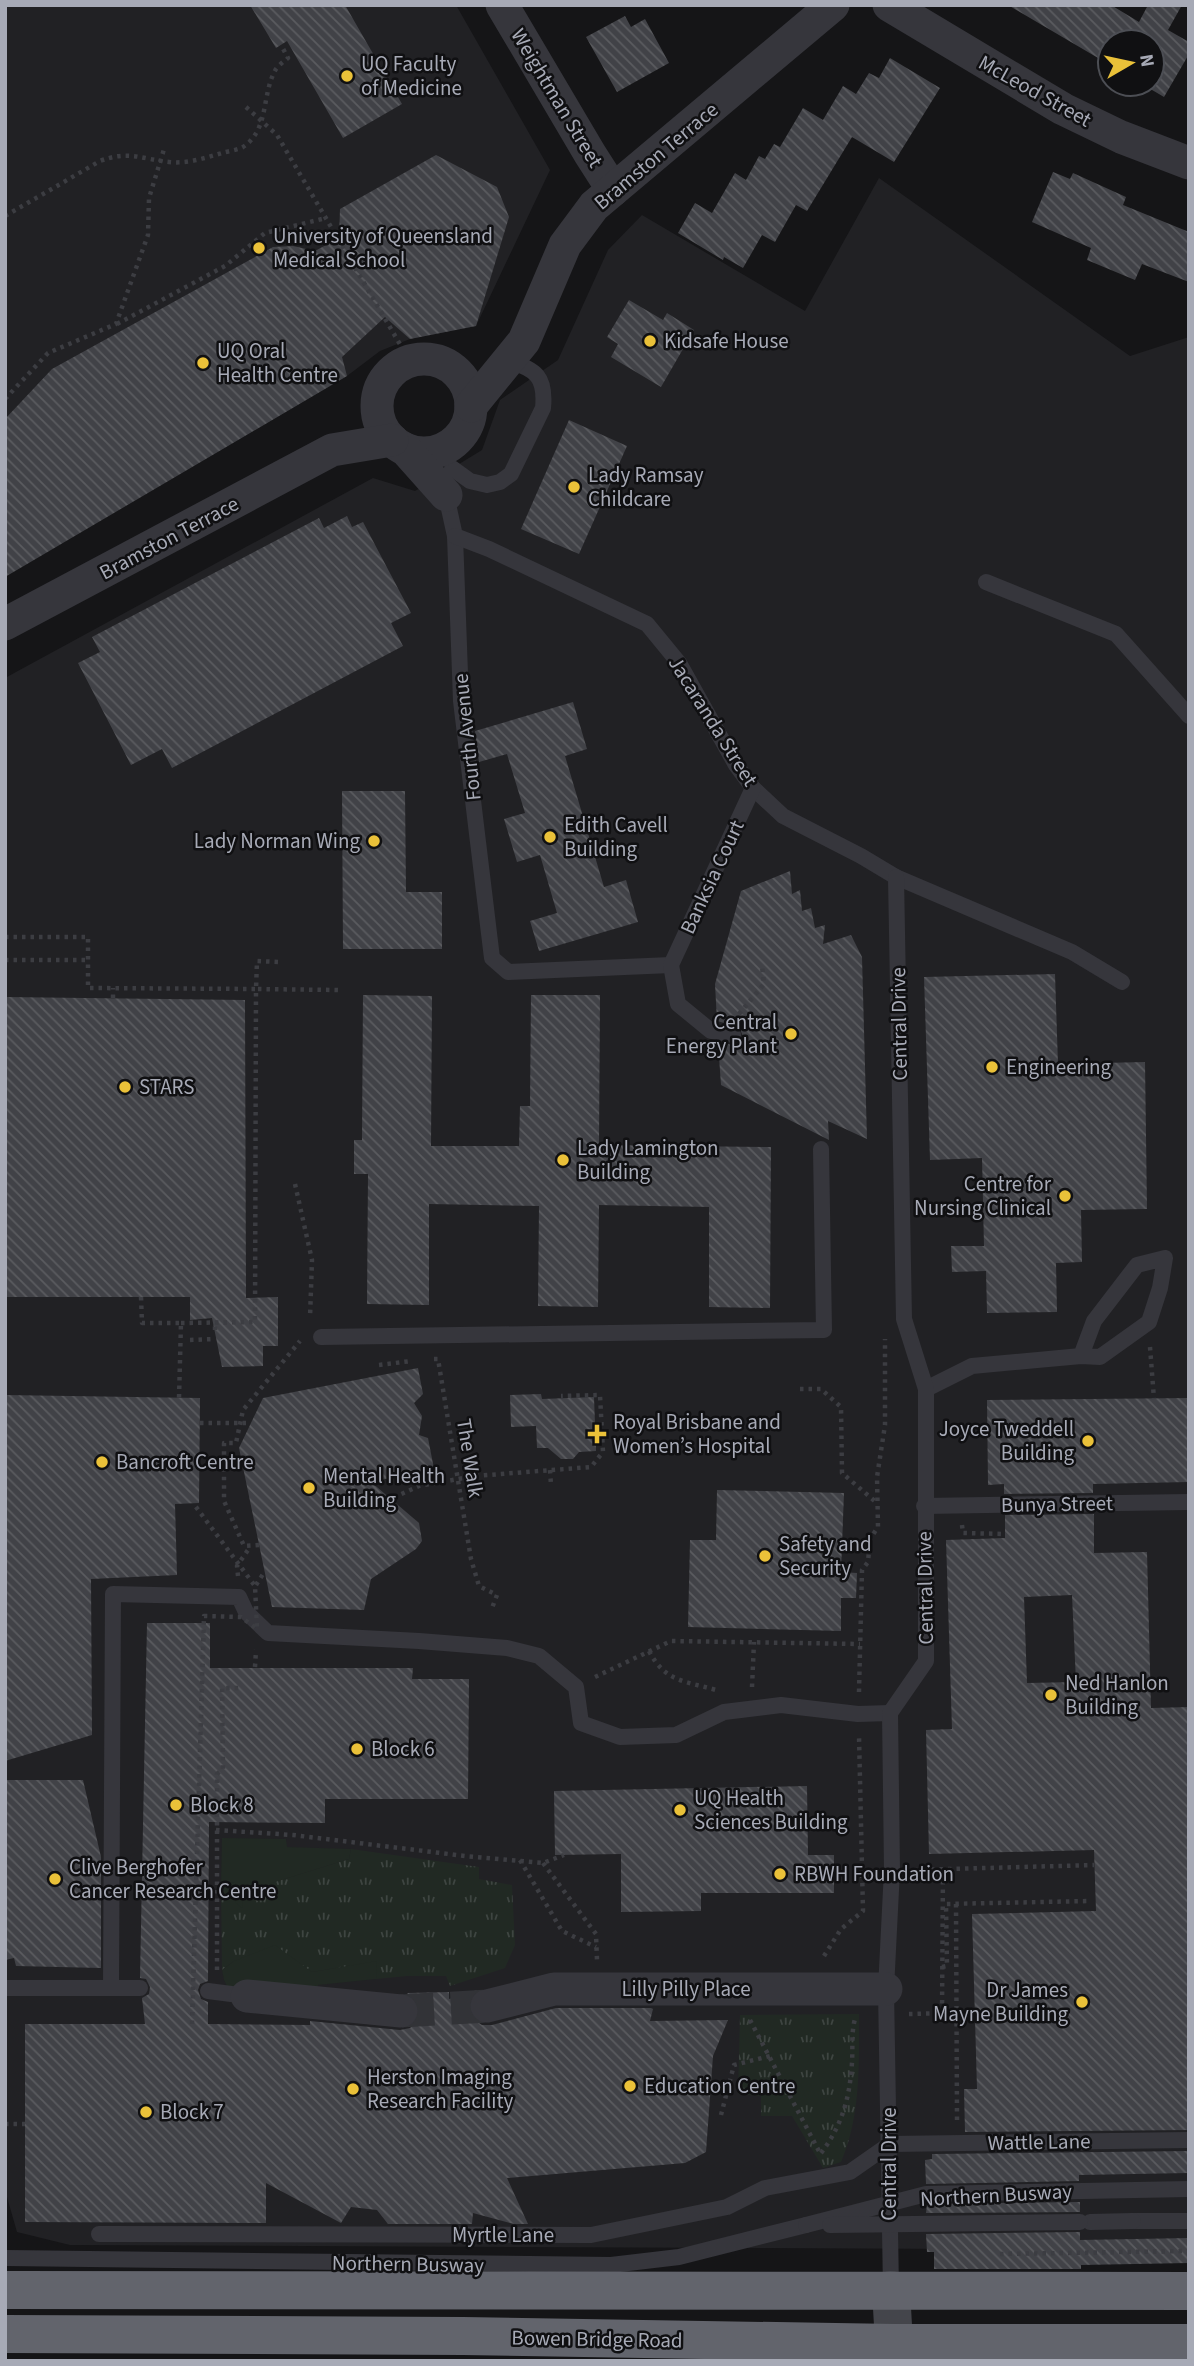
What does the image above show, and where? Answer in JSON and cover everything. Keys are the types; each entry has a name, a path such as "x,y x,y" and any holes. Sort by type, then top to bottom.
{"highway":[{"path":"8,2277 891,2290 1189,2291"},
{"name":"Bowen Bridge Road","path":"5,2334 463,2336 895,2352 1189,2343"}],"main road":[{"path":"891,2290 895,2352"}],"street":[{"name":"Weightman Street","path":"502,5 613,190"},
{"name":"Bramston Terrace","path":"466,421 516,351 565,245 594,206 834,5"},
{"name":"McLeod Street","path":"889,5 1063,109 1121,137 1189,163"},
{"path":"449,365 516,351"},
{"path":"418,359 434,359 449,365 461,376 469,390 466,421 448,446 434,452 419,453 398,444 383,428 377,400 390,373 403,363 418,359"},
{"name":"Bramston Terrace","path":"5,624 332,450 377,400"},
{"name":"Fourth Avenue","path":"398,444 449,482 466,421"},
{"name":"Bramston Terrace","path":"332,450 398,444"},
{"name":"Lilly Pilly Place","path":"487,2006 554,1989 746,1990 894,2002"},
{"path":"247,1996 401,2011"}],"lane":[{"path":"449,482 470,481 487,485 500,482 510,474 543,408 544,396 542,383 535,372 525,366 516,351"},
{"name":"Fourth Avenue","path":"449,482 455,536 463,715 492,958 508,972 671,965"},
{"name":"Jacaranda Street","path":"455,536 489,549 647,624 679,663 736,765 753,788 783,816 896,877 1072,952 1122,982"},
{"path":"986,582 1116,634 1189,716"},
{"name":"Banksia Court","path":"671,965 753,788"},
{"name":"Central Drive","path":"891,2290 890,2144 894,2002 890,1713 926,1661 926,1390 904,1320 896,877"},
{"path":"671,965 678,1004 711,1031 733,1035"},
{"path":"315,1333 824,1330 821,1149"},
{"path":"926,1390 972,1366 1081,1356 1100,1357 1149,1322 1160,1288 1165,1258 1137,1265 1094,1321 1081,1356"},
{"name":"Bunya Street","path":"924,1506 1189,1502"},
{"path":"111,1987 113,1594 239,1597 246,1612 268,1633 507,1648 539,1656 576,1687 582,1723 620,1737 676,1734 724,1712 780,1705 858,1714 890,1713"},
{"path":"5,1988 140,1988"},
{"path":"208,1991 247,1996"},
{"name":"Wattle Lane","path":"890,2144 1189,2140"},
{"name":"Myrtle Lane","path":"99,2234 591,2235 727,2207 765,2188 850,2172 890,2144"},
{"name":"Northern Busway","path":"8,2277 611,2265 679,2257 926,2194 1189,2189"},
{"name":"Northern Busway","path":"806,2225 1189,2221"}],"path":[{"path":"5,216 100,161 115,156 149,157 183,163 242,147 256,134 262,121 271,81 277,68 288,58 281,45"},
{"path":"246,107 277,135 401,346"},
{"path":"116,324 148,235 149,198 165,146"},
{"path":"5,399 48,354 116,324 225,266 265,233 326,218"},
{"path":"5,937 88,937 88,988 338,990"},
{"path":"5,960 88,960"},
{"path":"141,1297 142,1323 256,1322 257,961 278,962"},
{"path":"737,1015 764,984 762,966"},
{"path":"113,988 113,998"},
{"path":"246,1175 256,1176"},
{"path":"295,1184 312,1260 315,1333"},
{"path":"215,1322 215,1330"},
{"path":"1149,1322 1154,1399"},
{"path":"179,1398 181,1323"},
{"path":"817,1959 827,1955 841,1929 863,1911 858,1714 862,1570 869,1562 870,1539 878,1527 877,1477 886,1425 885,1329"},
{"path":"259,1545 243,1546 224,1502 224,1443 236,1443 243,1410 303,1337"},
{"path":"190,1340 215,1339"},
{"name":"The Walk","path":"427,1360 438,1359 471,1559 480,1586 497,1595 492,1608"},
{"path":"379,1365 415,1361"},
{"path":"800,1389 821,1388 841,1407 842,1473 877,1504"},
{"path":"386,1501 419,1486 457,1479 513,1471 590,1468 603,1452 600,1395 561,1396"},
{"path":"200,1423 251,1423"},
{"path":"550,1470 551,1485"},
{"path":"192,2024 205,1616 241,1617 257,1629 255,1586 193,1503"},
{"path":"962,1521 963,1534 1005,1534"},
{"path":"239,1597 237,1566 250,1547"},
{"path":"255,1586 265,1572"},
{"path":"576,1687 671,1641 860,1644"},
{"path":"753,1677 754,1642"},
{"path":"649,1651 663,1672 674,1677"},
{"path":"217,1975 216,1830 217,1774 223,1769 222,1688 241,1688"},
{"path":"216,1830 293,1835 543,1863 564,1855"},
{"path":"520,1860 562,1931 596,1947"},
{"path":"543,1863 596,1934"},
{"path":"906,1870 1094,1865"},
{"path":"894,2002 942,2013 945,1891 943,1869"},
{"path":"942,1967 947,1966 946,1905 1089,1901"},
{"path":"956,1904 957,2131"},
{"path":"746,1990 747,2015 835,2176"},
{"path":"821,2154 843,2118 852,2064 856,2015"},
{"path":"720,2115 734,2065 770,2056"},
{"path":"5,2124 25,2124"},
{"path":"991,2255 1189,2251"}],"shaded area":[{"name":"University of Queensland Medical School","path":"5,5 456,5 550,170 476,326 410,339 380,351 347,376 5,576"},
{"name":"Royal Brisbane and Women’s Hospital","path":"879,178 1130,356 1189,337 1189,2250 70,2245 17,2232 5,2190 5,678 373,478 415,491 482,450 500,400 558,360 608,250 642,215 805,311"}],"green space":[{"path":"222,1838 286,1839 287,1847 351,1849 349,1859 243,1892 242,1908 236,1903 235,1883 221,1882"},
{"path":"351,1849 479,1867 479,1879 512,1885 515,1945 505,1968 450,1986 446,1976 376,1979 376,1962 312,1972 234,1961 222,1970 221,1882 235,1883 236,1902 242,1907 242,1892 349,1859"},
{"path":"275,1945 312,1972 377,1961 376,1979 318,1985 316,2001 235,2003 222,1970 234,1961"},
{"path":"859,2014 858,2089 848,2144 841,2162 823,2168 792,2116 761,2116 761,2096 738,2094 740,2015"}],"building":[{"name":"UQ Faculty of Medicine","path":"250,5 345,5 402,104 343,138 287,41 276,48"},
{"path":"1008,5 1111,5 1139,22 1148,5 1182,5 1168,30 1189,42 1189,54 1166,94 1166,28 1096,28 1096,57"},
{"path":"625,16 631,27 645,19 669,63 617,92 586,37"},
{"path":"890,58 940,88 894,162 852,137 807,211 796,205 775,242 762,235 743,268 724,257 723,260 678,233 695,203 712,213 735,173 746,180 759,156 765,159 774,144 780,147 803,108 823,120 843,86 856,94 869,73 879,78"},
{"name":"UQ Oral Health Centre","path":"436,155 497,187 509,217 476,326 410,339 385,317 342,357 347,376 5,577 5,419 52,369 273,247 293,246 315,251 339,238 340,209"},
{"path":"1053,172 1070,179 1073,173 1126,197 1123,205 1189,232 1189,282 1142,264 1135,280 1087,260 1091,248 1032,222"},
{"name":"Kidsafe House","path":"629,300 663,320 667,313 694,330 661,387 611,357 618,344 607,337"},
{"name":"Lady Ramsay Childcare","path":"569,420 627,446 579,554 521,529"},
{"path":"347,516 352,527 363,522 411,613 391,623 403,646 172,768 162,749 131,765 78,663 100,652 92,637 319,518 324,528"},
{"name":"Edith Cavell Building","path":"573,702 587,749 565,756 604,887 626,880 638,922 539,951 530,921 557,913 540,855 517,862 504,819 525,813 507,754 479,762 475,731"},
{"name":"Lady Norman Wing","path":"342,791 405,791 406,892 442,892 442,949 343,949"},
{"name":"Central Energy Plant","path":"790,871 792,894 800,890 802,911 811,908 815,928 825,925 823,944 851,935 862,957 867,1139 828,1121 829,1140 721,1085 718,1043 736,1045 743,1036 739,1027 717,1021 715,984 741,891"},
{"path":"1055,974 1058,1064 1145,1062 1147,1209 1081,1210 1082,1262 1056,1263 1057,1312 987,1313 986,1271 952,1272 951,1246 984,1246 982,1158 930,1160 924,977"},
{"name":"Lady Lamington Building","path":"363,995 432,996 431,1146 519,1146 520,1106 530,1106 531,995 600,995 599,1145 771,1147 770,1308 709,1307 709,1207 599,1205 598,1307 538,1306 539,1206 429,1204 429,1305 367,1304 368,1174 354,1174 354,1140 362,1140"},
{"name":"STARS","path":"5,997 245,1000 246,1298 278,1297 278,1346 263,1346 263,1366 222,1367 212,1318 190,1320 190,1297 5,1297"},
{"name":"Mental Health Building","path":"418,1368 423,1394 414,1403 422,1416 419,1435 428,1438 434,1469 371,1482 419,1523 422,1541 416,1549 371,1579 364,1610 272,1607 239,1448 263,1398"},
{"path":"541,1394 542,1399 594,1397 596,1451 579,1452 573,1459 561,1459 548,1448 537,1448 536,1426 511,1427 510,1395"},
{"path":"5,1395 200,1398 199,1503 175,1504 177,1575 91,1579 92,1735 5,1761"},
{"name":"Joyce Tweddell Building","path":"1189,1398 1189,1482 1093,1484 1093,1493 1004,1494 1004,1484 988,1485 987,1400"},
{"name":"Safety and Security","path":"717,1490 844,1493 841,1572 857,1573 856,1598 841,1598 841,1631 688,1627 690,1540 716,1540"},
{"path":"1094,1514 1094,1553 1147,1552 1151,1708 1189,1707 1189,2130 965,2132 964,2089 977,2089 972,1914 1096,1911 1094,1850 929,1854 926,1730 952,1729 946,1540 1005,1538 1005,1515","holes":["1072,1595 1076,1682 1027,1683 1024,1597"]},
{"path":"147,1623 210,1623 210,1668 413,1668 412,1679 469,1679 468,1799 325,1799 325,1823 209,1822 208,1981 200,1984 198,1990 201,1999 208,2002 208,2024 310,2025 310,2021 400,2030 410,2028 417,2022 420,2014 418,2002 407,1993 449,1992 449,1999 477,1990 469,2000 468,2010 473,2019 482,2025 492,2025 556,2008 651,2008 650,2021 728,2020 713,2056 706,2152 685,2163 507,2178 528,2224 514,2224 473,2213 472,2224 388,2224 377,2210 351,2207 341,2223 266,2183 266,2223 25,2222 25,2024 145,2024 142,1998 149,1994 150,1987 146,1979 140,1978"},
{"name":"Clive Berghofer Cancer Research Centre","path":"5,1780 83,1780 101,1857 101,1968 16,1966 14,1958 5,1960"},
{"name":"UQ Health Sciences Building","path":"807,1786 808,1855 834,1855 834,1893 701,1893 701,1911 621,1912 621,1854 555,1855 554,1791"},
{"path":"1189,2151 1189,2173 1079,2175 1079,2181 926,2184 925,2160 932,2159 932,2154"},
{"path":"1080,2202 1080,2212 926,2213 927,2204"},
{"path":"1080,2232 1080,2240 1189,2238 1189,2263 1081,2265 1081,2269 934,2269 934,2252 927,2252 926,2234"}],"tunnel":[{"path":"401,2011 487,2006"}],"place":[{"name":"UQ Faculty of Medicine","path":"347,76"},
{"name":"University of Queensland Medical School","path":"259,248"},
{"name":"Kidsafe House","path":"650,341"},
{"name":"UQ Oral Health Centre","path":"203,363"},
{"name":"Lady Ramsay Childcare","path":"574,487"},
{"name":"Edith Cavell Building","path":"550,837"},
{"name":"Lady Norman Wing","path":"374,841"},
{"name":"Central Energy Plant","path":"791,1034"},
{"name":"Engineering","path":"992,1067"},
{"name":"STARS","path":"125,1087"},
{"name":"Lady Lamington Building","path":"563,1160"},
{"name":"Centre for Nursing Clinical","path":"1065,1196"},
{"name":"Royal Brisbane and Women’s Hospital","path":"597,1434"},
{"name":"Joyce Tweddell Building","path":"1088,1441"},
{"name":"Bancroft Centre","path":"102,1462"},
{"name":"Mental Health Building","path":"309,1488"},
{"name":"Safety and Security","path":"765,1556"},
{"name":"Ned Hanlon Building","path":"1051,1695"},
{"name":"Block 6","path":"357,1749"},
{"name":"Block 8","path":"176,1805"},
{"name":"UQ Health Sciences Building","path":"680,1810"},
{"name":"RBWH Foundation","path":"780,1874"},
{"name":"Clive Berghofer Cancer Research Centre","path":"55,1879"},
{"name":"Dr James Mayne Building","path":"1082,2002"},
{"name":"Education Centre","path":"630,2086"},
{"name":"Herston Imaging Research Facility","path":"353,2089"},
{"name":"Block 7","path":"146,2112"}]}
